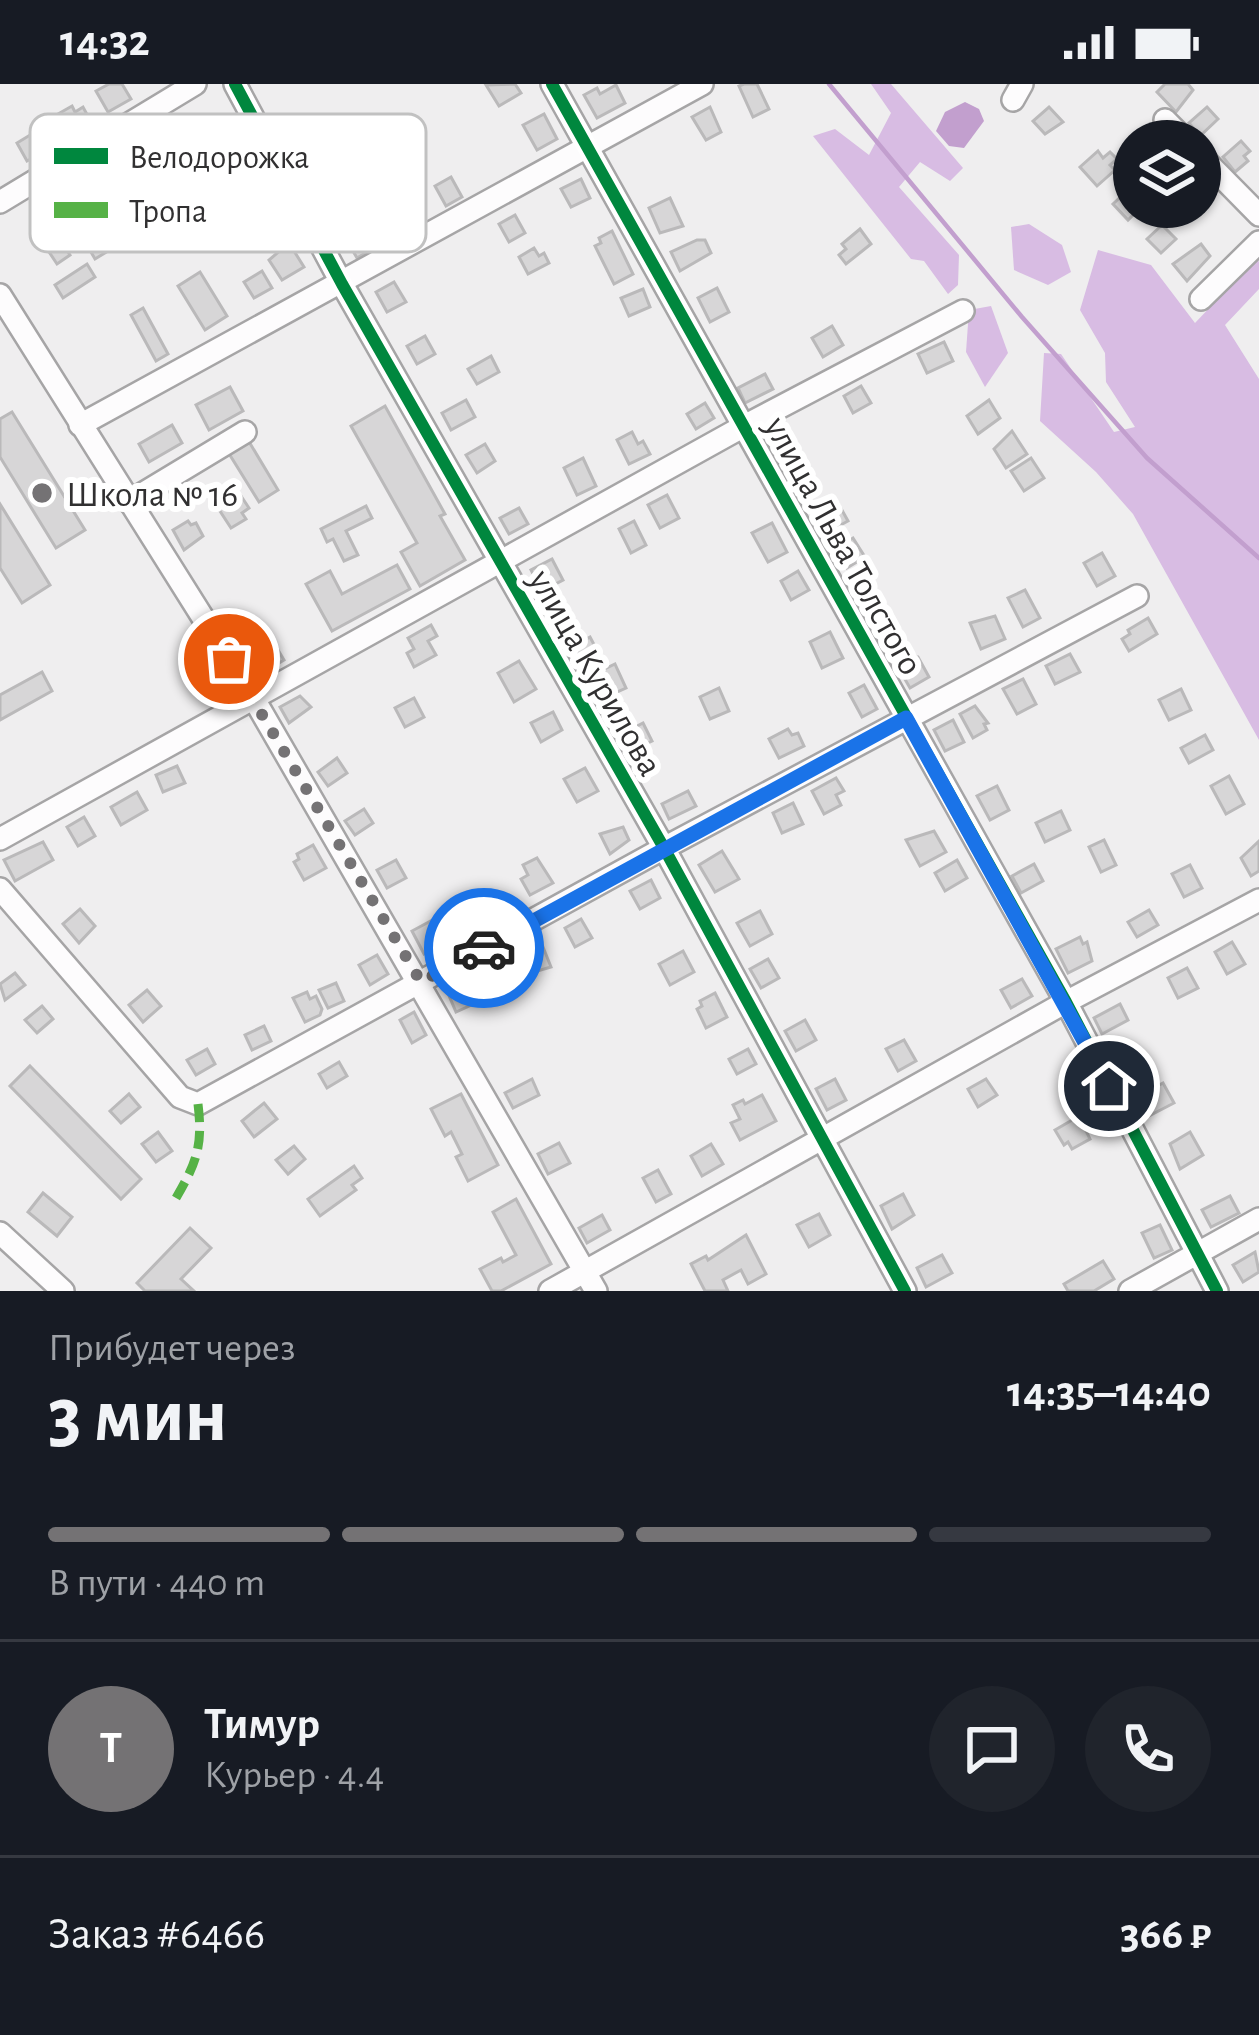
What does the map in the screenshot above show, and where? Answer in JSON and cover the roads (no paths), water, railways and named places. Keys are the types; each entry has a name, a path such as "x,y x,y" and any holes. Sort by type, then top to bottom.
{"street":[{"path":"145,114 195,84"},
{"name":"улица Курилова","path":"235,84 251,114"},
{"name":"улица Льва Толстого","path":"552,84 1066,1002 1216,1291"},
{"path":"426,237 702,84"},
{"path":"1221,176 1259,215"},
{"path":"0,202 30,184"},
{"path":"1201,299 1259,242"},
{"name":"улица Курилова","path":"325,252 664,848 905,1291"},
{"path":"80,425 400,252"},
{"path":"0,295 254,699 590,1281"},
{"path":"0,839 745,426 963,311"},
{"path":"0,346 20,329"},
{"path":"129,502 245,432"},
{"path":"0,889 181,1097 198,1104 1137,596"},
{"path":"550,1291 590,1281 824,1138 1259,900"},
{"path":"1130,1291 1259,1220"},
{"path":"0,1233 63,1291"}],"waterway":[{"path":"829,84 1022,317 1147,458 1259,558"}],"place":[{"name":"Школа № 16","path":"42,493"}]}
